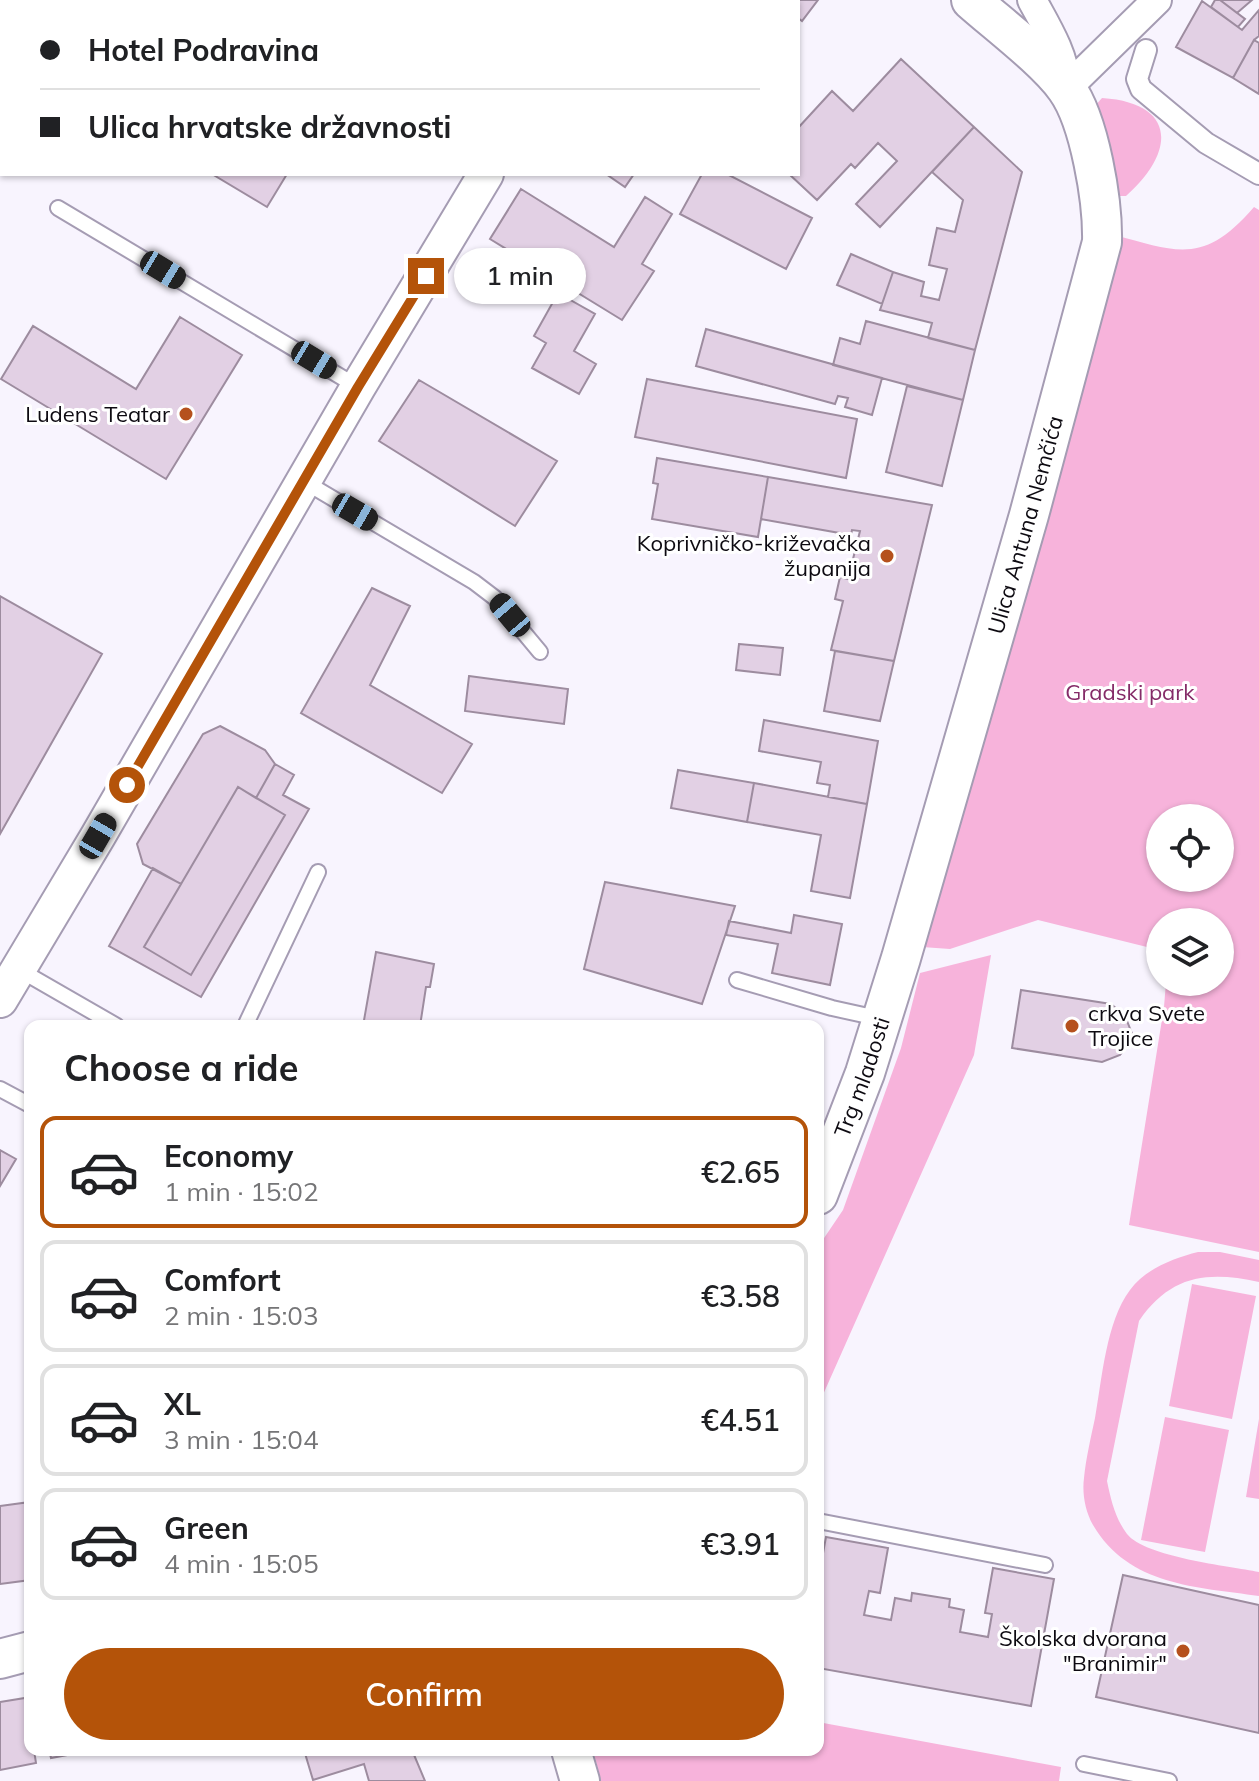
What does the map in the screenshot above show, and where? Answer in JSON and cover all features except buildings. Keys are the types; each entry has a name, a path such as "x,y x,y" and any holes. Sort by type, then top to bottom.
{"main road":[{"path":"971,0 1067,88"},
{"name":"Ulica Antuna Nemčića","path":"901,958 1029,515 1102,242 1102,208 1097,181 1081,121 1067,88"},
{"name":"Trg mladosti","path":"824,1179 865,1073 901,958"},
{"path":"0,1659 24,1653"},
{"path":"573,1756 580,1781"}],"street":[{"path":"1032,0 1052,37 1065,71 1067,88"},
{"path":"1067,88 1157,0"},
{"path":"1146,50 1137,79 1141,89 1206,143 1259,174"},
{"path":"0,1000 9,964 305,482 358,387 485,176"}],"lane":[{"path":"58,208 358,387"},
{"path":"305,482 474,582 495,598 540,652"},
{"path":"248,1020 318,872"},
{"path":"9,964 107,1020"},
{"path":"737,980 882,1020"},
{"path":"0,1089 24,1102"},
{"path":"824,1522 1045,1565"},
{"path":"1084,1764 1169,1781"}],"green space":[{"path":"1102,98 1145,109 1156,120 1161,133 1154,163 1126,196 1118,196 1094,107"},
{"name":"Gradski park","path":"1254,207 1259,210 1259,1252 1129,1225 1165,996 1234,996 1234,908 1146,908 1146,947 1038,920 950,949 922,947 1047,521 1115,235 1174,249 1205,246 1221,238"},
{"path":"991,955 974,1055 824,1392 824,1238 843,1210 901,1048 920,973"},
{"path":"1198,1252 1220,1252 1259,1260 1259,1282 1223,1277 1192,1280 1164,1294 1139,1321 1107,1481 1119,1522 1137,1542 1169,1555 1259,1572 1259,1596 1189,1586 1145,1572 1125,1561 1108,1545 1093,1525 1085,1502 1085,1470 1115,1318 1130,1290 1152,1270"},
{"path":"1192,1284 1256,1296 1232,1419 1169,1406"},
{"path":"1165,1417 1229,1430 1205,1552 1141,1540"},
{"path":"1259,1419 1259,1499 1246,1497"},
{"path":"824,1723 1061,1767 1059,1781 601,1781 595,1756 824,1756"}],"place":[{"name":"Ludens Teatar","path":"186,414"},
{"name":"Koprivničko-križevačka županija","path":"887,556"},
{"name":"crkva Svete Trojice","path":"1072,1026"},
{"name":"Školska dvorana \"Branimir\"","path":"1183,1651"}],"route":[{"path":"127,785 358,387 426,276"}]}
